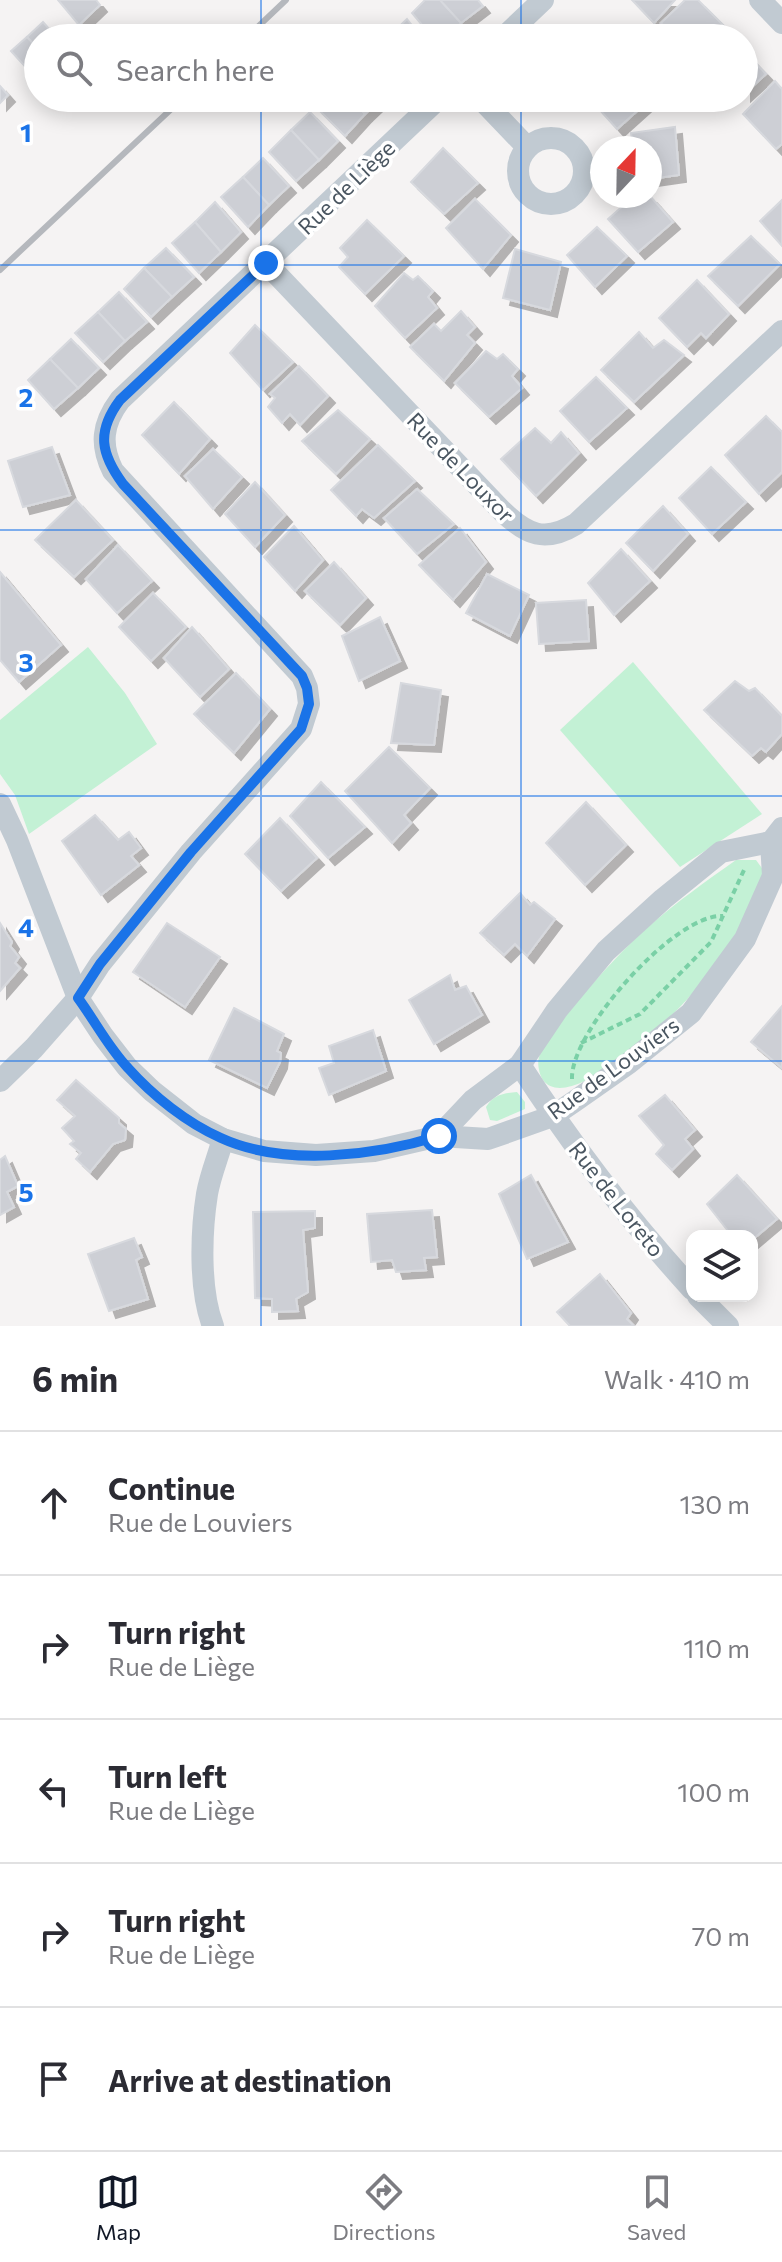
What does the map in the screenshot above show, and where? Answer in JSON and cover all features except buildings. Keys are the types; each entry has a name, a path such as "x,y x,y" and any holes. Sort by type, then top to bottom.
{"street":[{"path":"518,24 543,0"},
{"path":"760,0 782,23"},
{"name":"Rue de Liège","path":"0,1081 27,1056 78,998 100,964 229,807 292,741 307,716 307,688 302,676 113,471 104,448 106,423 120,400 424,112"},
{"path":"493,112 527,147"},
{"name":"Rue de Louxor","path":"266,263 502,511 516,524 539,535 563,532 576,524 782,331"},
{"name":"Rue de Louviers","path":"0,804 78,998 127,1067 194,1124 223,1139 264,1151 316,1155 374,1151 439,1136 488,1139 553,1116 629,1063 691,1013 745,939 773,876 776,835 721,852 663,899 606,951 557,1010 520,1065 473,1100 439,1136"},
{"name":"Rue de Loreto","path":"520,1065 553,1116 623,1209 686,1282"},
{"path":"213,1326 206,1294 204,1236 207,1192 223,1139"},
{"path":"704,1302 728,1326"}],"path":[{"path":"723,916 714,916 678,934 652,956 608,1002 581,1043 640,1014 711,942 743,875 744,866"}],"green space":[{"path":"88,647 125,693 157,744 29,834 15,795 0,774 0,720"},
{"path":"633,662 762,814 680,867 560,730"},
{"path":"736,860 756,860 764,871 737,934 694,991 642,1042 596,1075 574,1085 556,1088 543,1080 539,1057 557,1027 588,988 649,926"},
{"path":"517,1092 525,1102 525,1109 497,1121 490,1120 486,1107 492,1100"}],"railway":[{"path":"261,24 286,0"},
{"path":"0,270 168,112"}],"route":[{"path":"266,263 120,400 106,423 104,448 113,471 123,484 302,676 309,704 307,716 292,741 229,807 100,964 78,998 127,1067 194,1124 223,1139 264,1151 316,1155 374,1151 439,1136"}]}
